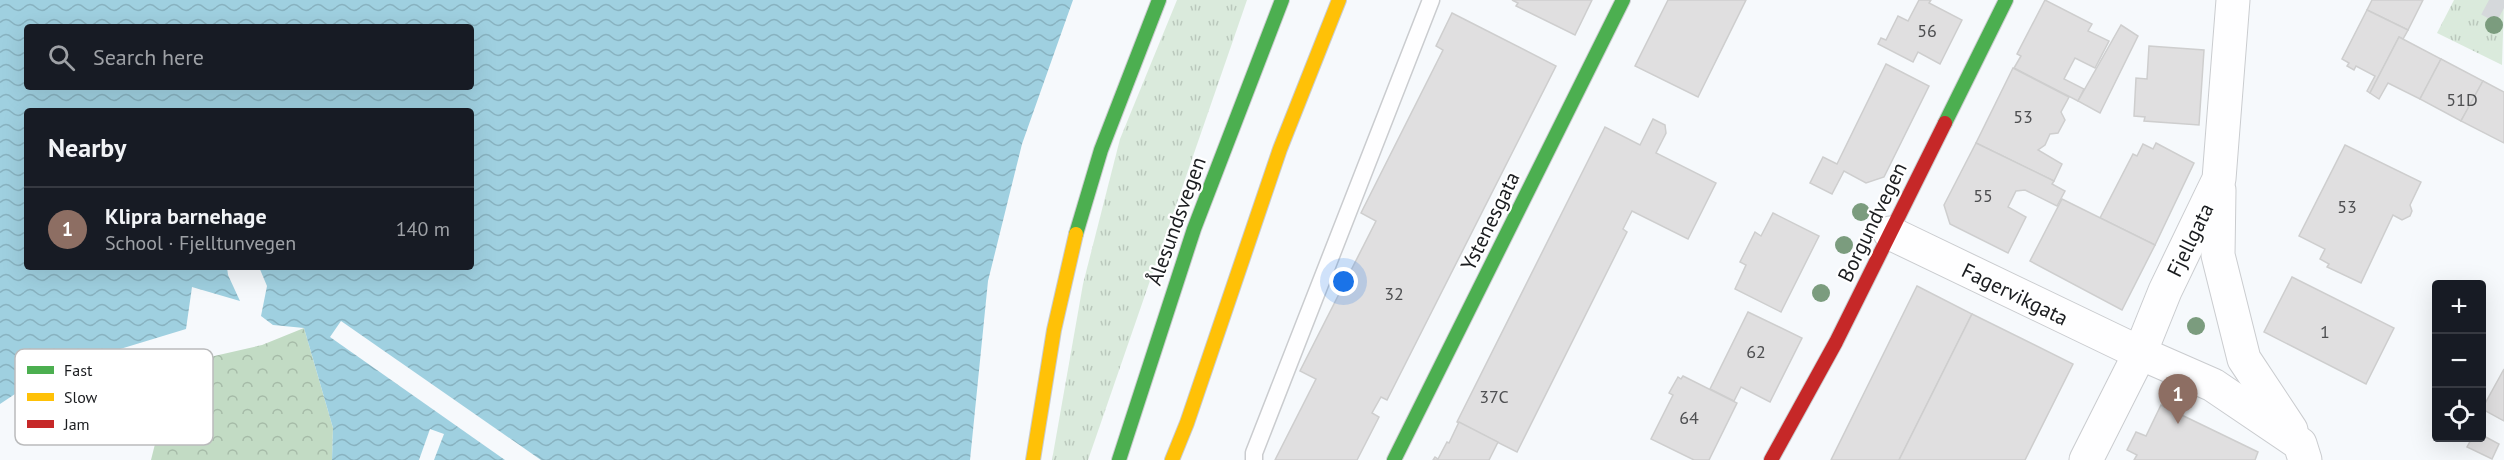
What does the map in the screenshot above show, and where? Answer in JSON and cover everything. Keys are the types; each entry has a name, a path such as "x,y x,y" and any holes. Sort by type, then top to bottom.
{"main road":[{"path":"1033,460 1046,372 1064,282 1085,200 1159,0"},
{"name":"Ålesundsvegen","path":"1119,460 1194,229 1282,0"},
{"path":"1172,460 1187,423 1280,149 1339,0"},
{"name":"Ystenesgata","path":"1394,460 1623,0"},
{"name":"Borgundvegen","path":"1771,460 1836,342 2006,0"}],"street":[{"name":"Fjellgata","path":"2086,460 2140,353 2165,291 2219,179 2234,1"},
{"path":"2219,179 2218,255 2244,359 2303,452"},
{"name":"Fagervikgata","path":"1890,233 2140,353 2213,385 2303,452"}],"lane":[{"path":"1254,460 1254,453 1431,0"}],"green space":[{"path":"1177,0 1247,0 1088,460 1052,460 1083,284 1120,139"},
{"path":"2454,0 2504,0 2502,65 2437,33"},
{"path":"304,328 333,428 332,460 151,460 155,445 213,445 213,356 262,345"}],"water":[{"path":"0,0 1073,0 1022,144 988,281 970,460 332,460 333,428 304,328 273,325 261,316 267,286 260,270 474,270 474,108 24,108 24,270 227,270 240,301 192,287 186,329 120,349 15,349 15,394 0,404"}],"pier":[{"path":"341,321 541,460 505,460 330,337"},
{"path":"430,429 444,434 434,460 419,460"}],"building":[{"path":"1512,0 1592,0 1575,35 1516,6 1518,3"},
{"path":"1668,0 1746,0 1698,97 1635,66"},
{"path":"1919,0 1931,0 1929,3 1962,20 1940,64 1918,52 1913,62 1878,44 1881,38 1886,40 1898,16 1908,21"},
{"path":"2045,0 2092,24 2088,31 2109,41 2095,68 2075,58 2064,79 2084,89 2078,101 2014,68 2021,56 2017,54"},
{"path":"2372,0 2423,0 2408,30 2367,10"},
{"path":"2367,10 2408,30 2403,39 2399,37 2370,93 2367,91 2375,76 2356,66 2354,70 2342,59"},
{"path":"1452,13 1556,66 1387,400 1381,397 1372,413 1379,417 1357,460 1275,460 1316,379 1300,371 1376,221 1361,213 1443,50 1436,46"},
{"path":"2121,25 2138,36 2100,113 2078,101"},
{"path":"2399,37 2441,59 2420,99 2388,83 2379,99 2370,93"},
{"path":"2149,46 2204,50 2199,125 2144,121 2145,117 2134,116 2136,78 2147,79"},
{"path":"2441,59 2483,81 2461,121 2420,99"},
{"path":"1886,64 1929,86 1884,177 1866,183 1844,171 1832,194 1810,183 1823,157 1837,164"},
{"path":"2013,68 2069,97 2061,112 2065,120 2058,133 2050,134 2045,145 2038,150 2062,164 2054,181 1976,143"},
{"path":"2483,81 2504,92 2504,143 2461,121"},
{"path":"1653,119 1665,125 1666,133 1656,153 1716,183 1688,239 1632,211 1623,229 1627,232 1517,452 1457,422 1605,127 1640,145"},
{"path":"1976,143 2054,181 2052,184 2065,191 2057,206 2025,190 2016,191 2008,207 2026,217 2008,253 1950,224 1944,205"},
{"path":"2156,143 2194,163 2155,245 2100,218 2133,154 2137,156 2143,144 2153,149"},
{"path":"2345,145 2421,182 2410,205 2412,211 2410,216 2402,220 2393,215 2361,283 2327,267 2329,264 2320,259 2325,249 2299,236"},
{"path":"2062,199 2155,245 2122,310 2030,261"},
{"path":"1773,213 1819,236 1781,312 1735,289 1746,265 1740,262 1755,232 1761,236"},
{"path":"2292,277 2394,328 2366,384 2264,332"},
{"path":"1917,286 1972,314 1899,460 1831,460"},
{"path":"1748,312 1802,338 1770,402 1741,387 1734,401 1710,389"},
{"path":"1972,314 2073,364 2025,460 1899,460"},
{"path":"2504,369 2504,421 2486,411 2486,402"},
{"path":"1683,376 1737,403 1709,460 1694,460 1651,439 1673,395 1669,393 1678,377 1681,379"},
{"path":"2161,405 2258,452 2255,460 2134,460 2137,455 2127,450 2136,432 2146,436"},
{"path":"1459,422 1498,442 1489,460 1433,460 1435,457 1438,459 1447,442 1449,443"},
{"path":"2486,437 2499,444 2492,459 2467,447 2470,442 2486,442"}],"tunnel":[{"path":"2489,0 2504,8"}],"traffic: fast":[{"path":"1076,234 1101,150 1159,0"},
{"path":"1119,460 1194,229 1282,0"},
{"path":"1394,460 1623,0"},
{"path":"1945,123 2006,0"}],"traffic: slow":[{"path":"1172,460 1187,423 1280,149 1339,0"},
{"path":"1033,460 1054,330 1076,234"}],"traffic: jam":[{"path":"1771,460 1836,342 1945,123"}],"place":[{"name":"Klipra barnehage","path":"2178,424"}]}
